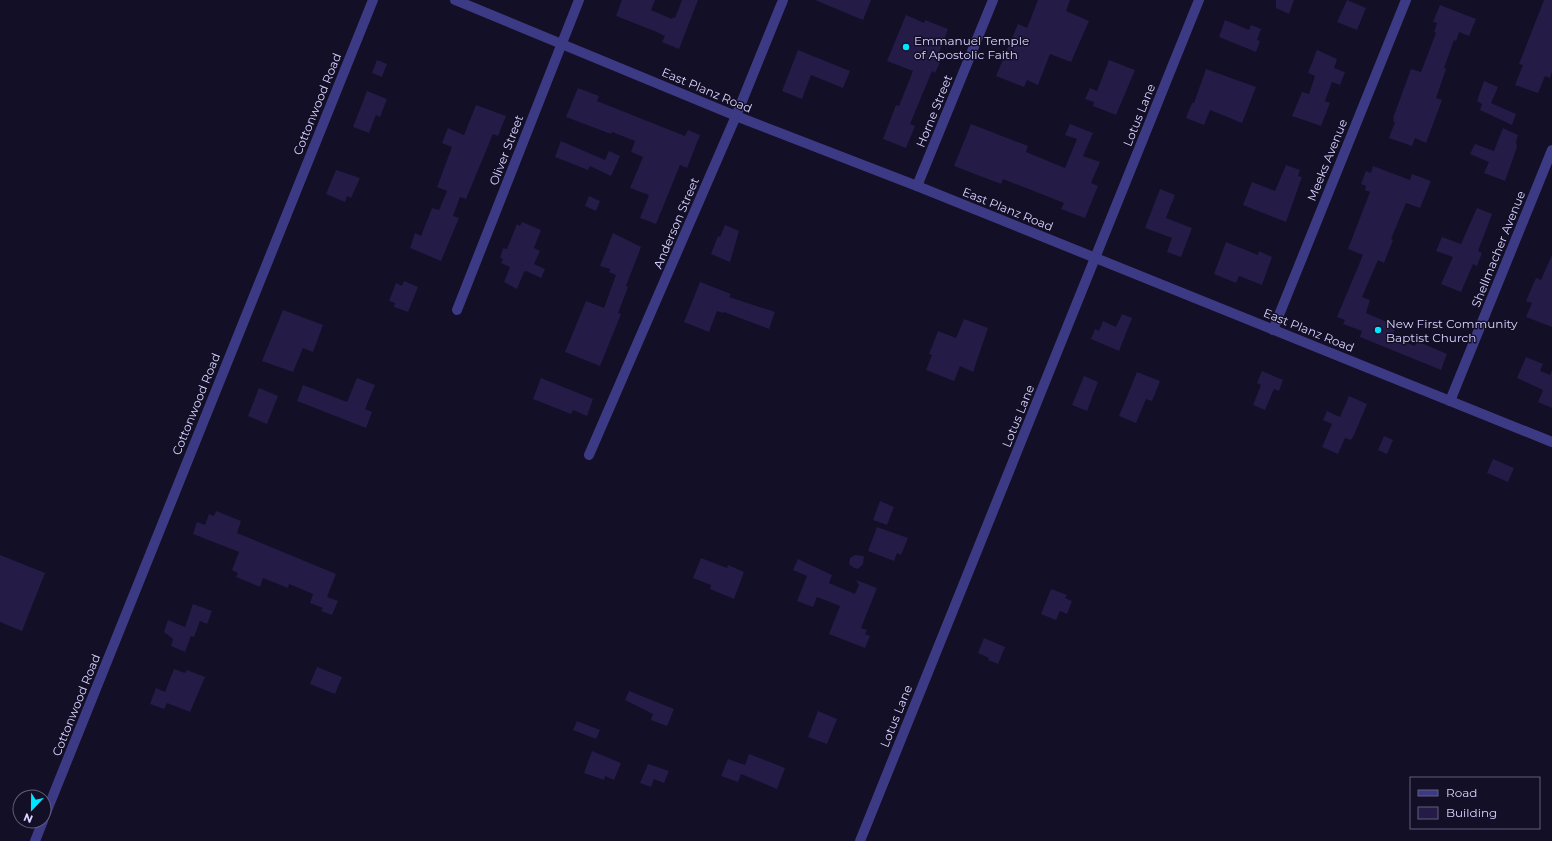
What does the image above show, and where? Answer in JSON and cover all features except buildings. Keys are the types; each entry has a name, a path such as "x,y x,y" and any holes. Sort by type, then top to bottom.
{"street":[{"name":"Cottonwood Road","path":"52,798 373,0"},
{"name":"East Planz Road","path":"455,0 736,116 918,186 1552,442"},
{"name":"Oliver Street","path":"457,310 579,0"},
{"name":"Anderson Street","path":"589,454 736,116 783,0"},
{"name":"Horne Street","path":"918,186 993,0"},
{"name":"Lotus Lane","path":"860,841 1199,0"},
{"name":"Meeks Avenue","path":"1273,330 1406,0"},
{"name":"Shellmacher Avenue","path":"1450,401 1552,150"},
{"path":"35,841 40,829"}],"place":[{"name":"Emmanuel Temple of Apostolic Faith","path":"906,47"},
{"name":"New First Community Baptist Church","path":"1378,330"}]}
